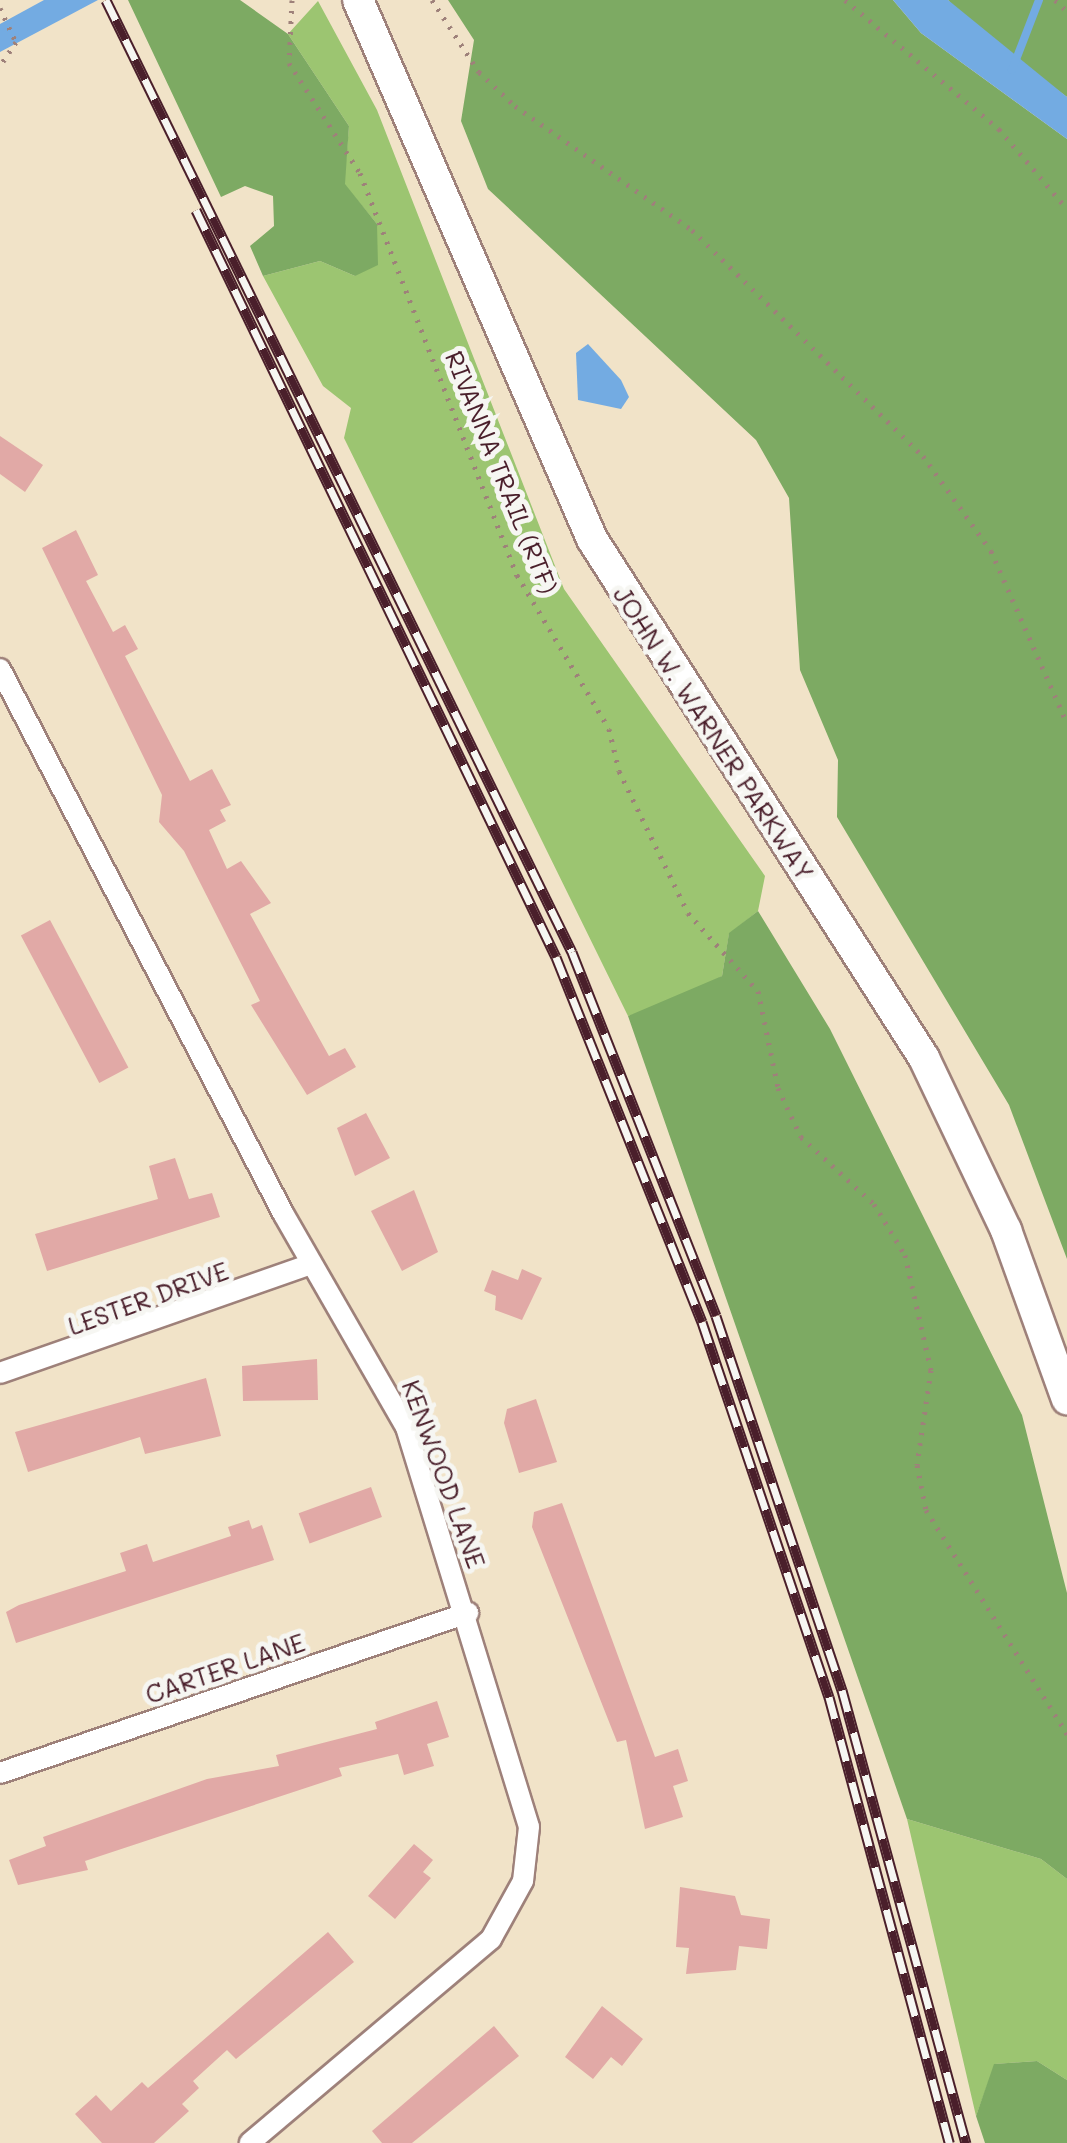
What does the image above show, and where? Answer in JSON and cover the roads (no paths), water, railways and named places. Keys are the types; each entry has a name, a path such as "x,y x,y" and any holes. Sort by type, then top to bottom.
{"main road":[{"name":"JOHN W. WARNER PARKWAY","path":"358,0 388,56 592,539 924,1058 1006,1230 1067,1400"}],"street":[{"name":"KENWOOD LANE","path":"0,669 311,1264 406,1427 524,1798 523,1881 491,1939 250,2143"},
{"name":"LESTER DRIVE","path":"0,1373 311,1264"},
{"name":"CARTER LANE","path":"0,1772 468,1613"}],"water":[{"path":"44,0 98,0 0,52 0,24"},
{"path":"893,0 948,0 1067,97 1067,139 921,33"},
{"path":"588,344 621,380 629,397 621,409 578,400 576,353"}],"waterway":[{"path":"1012,70 1039,0"}],"railway":[{"path":"106,0 572,952 716,1316 842,1690 966,2143"},
{"path":"196,210 556,957 702,1322 829,1697 949,2143"}]}
